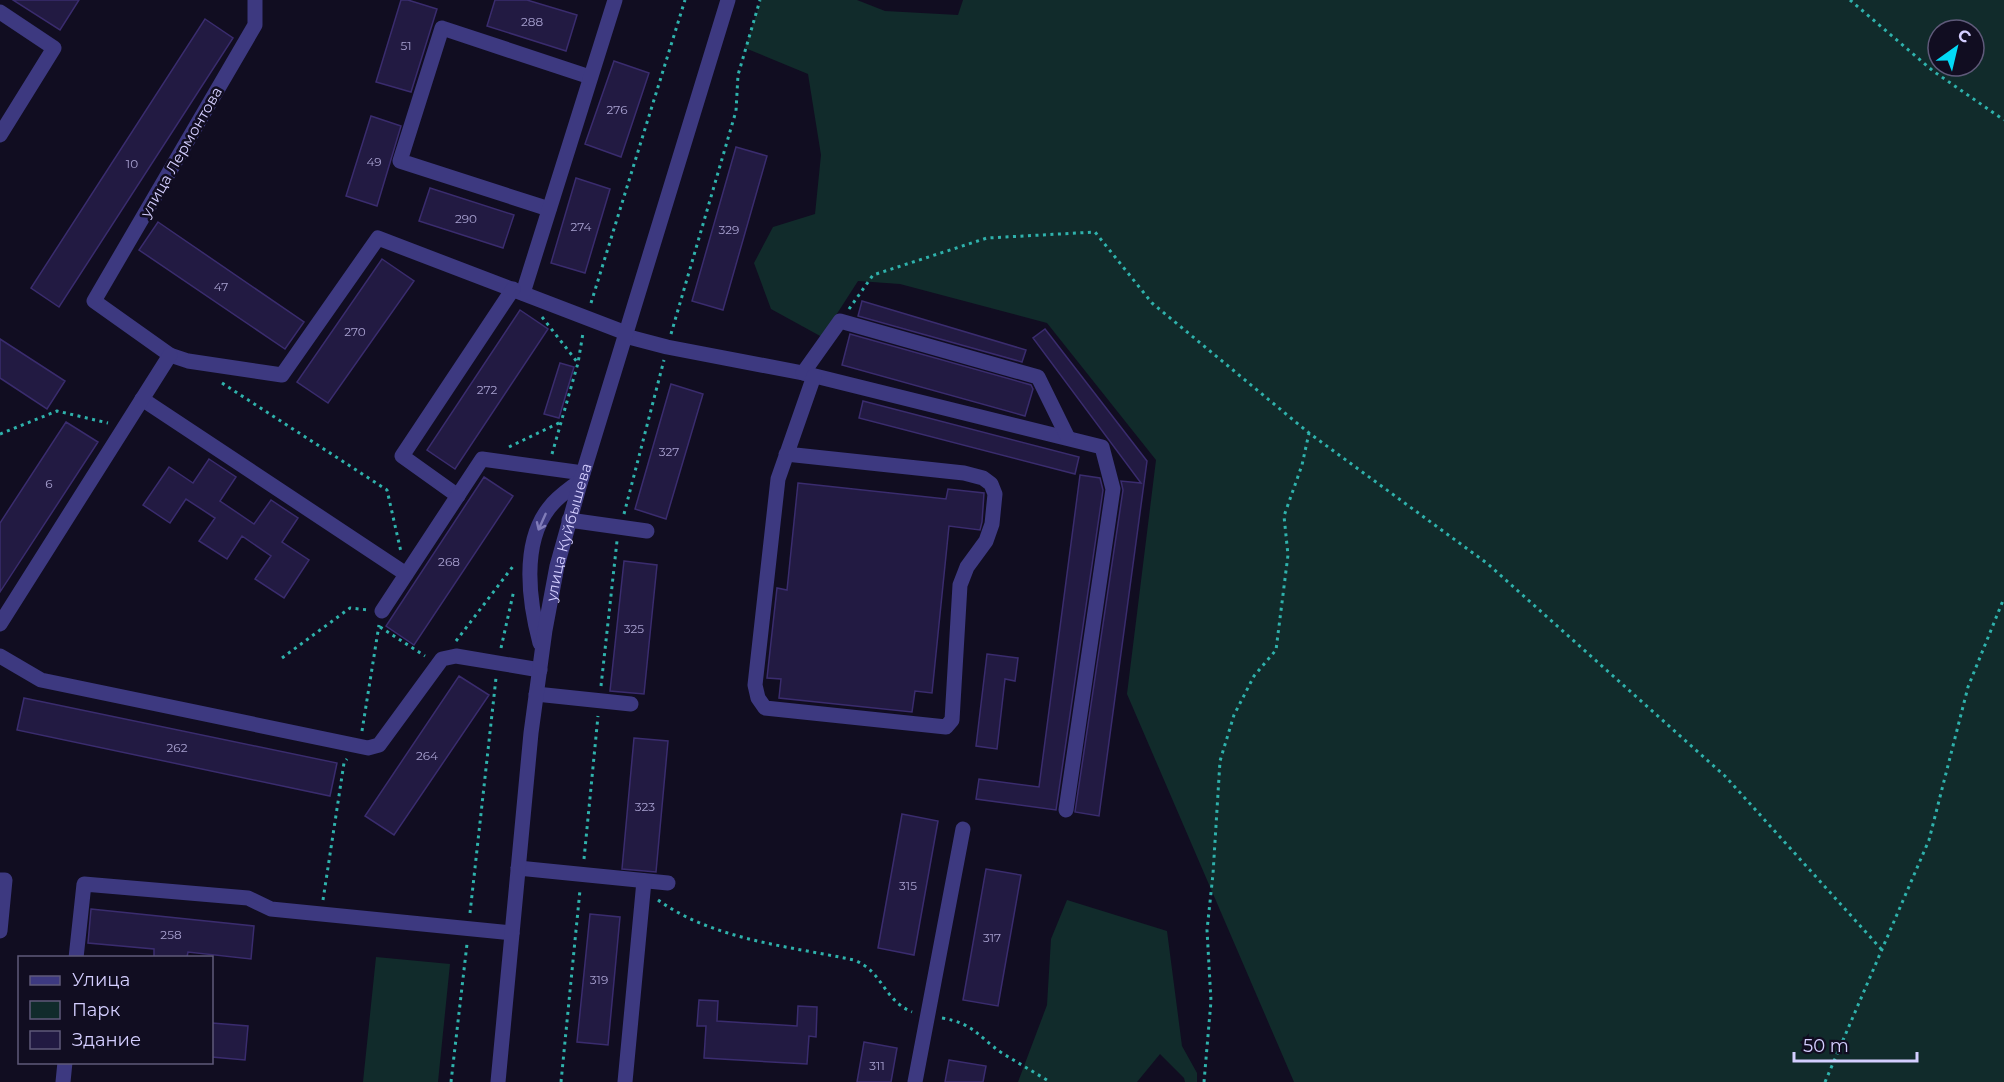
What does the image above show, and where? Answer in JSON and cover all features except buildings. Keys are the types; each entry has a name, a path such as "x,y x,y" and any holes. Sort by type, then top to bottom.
{"street":[{"name":"улица Лермонтова","path":"170,355 94,301 255,25 255,0"},
{"path":"458,496 402,456 518,291 549,208 615,0"},
{"name":"улица Куйбышева","path":"498,1082 536,694 557,566 582,476 728,0"},
{"path":"0,12 54,48 0,135"},
{"path":"549,208 400,161 403,150 442,28 590,77"},
{"path":"0,624 170,355 188,361 282,375 378,238 626,335 667,347 809,375 1102,447 1113,489 1066,810"},
{"path":"786,454 964,473 983,478 991,484 995,494 992,524 986,541 967,567 960,585 952,720 946,727 765,708 758,698 755,685 778,479 809,375 840,321 1038,377 1068,438"},
{"path":"142,399 406,574"},
{"path":"380,619 406,574 482,459 582,476"},
{"path":"542,650 533,618 532,543 547,510 582,476"},
{"path":"569,520 647,531"},
{"path":"0,656 41,680 368,748 379,745 440,662 456,656 540,670"},
{"path":"536,694 631,704"},
{"path":"915,1082 963,829"},
{"path":"518,868 644,885 668,883"},
{"path":"0,880 5,880 0,932"},
{"path":"76,956 84,884 248,898 271,909 512,933"},
{"path":"625,1082 644,885"},
{"path":"63,1082 65,1064"}],"path":[{"path":"1850,0 1933,71 2004,120"},
{"path":"840,321 873,275 987,238 1095,232 1152,303 1309,433 1488,564 1725,776 1882,950"},
{"path":"518,291 578,363"},
{"path":"218,380 387,490 406,574"},
{"path":"0,434 57,411 124,427"},
{"path":"482,459 561,422"},
{"path":"1198,1082 1204,1080 1211,1001 1207,930 1220,760 1234,715 1254,675 1276,650 1288,555 1284,516 1302,465 1309,433"},
{"path":"282,658 350,608 380,619 440,662 516,563"},
{"path":"1825,1082 1929,840 1968,687 2004,598"},
{"path":"321,914 344,763 359,746 380,619"},
{"path":"644,885 660,902 693,921 723,933 854,960 866,965 880,981 892,1001 909,1011 966,1024 999,1051 1050,1082"}],"green space":[{"path":"761,0 857,0 885,11 958,15 963,0 2004,0 2004,1082 1294,1082 1127,694 1156,460 1047,323 900,284 858,281 822,337 771,309 754,263 773,227 815,214 821,155 808,74 745,48"},
{"path":"1067,900 1167,931 1182,1046 1197,1073 1197,1082 1185,1082 1184,1078 1160,1054 1137,1082 1018,1082 1047,1005 1051,939"},
{"path":"376,957 450,964 438,1082 363,1082"}]}
